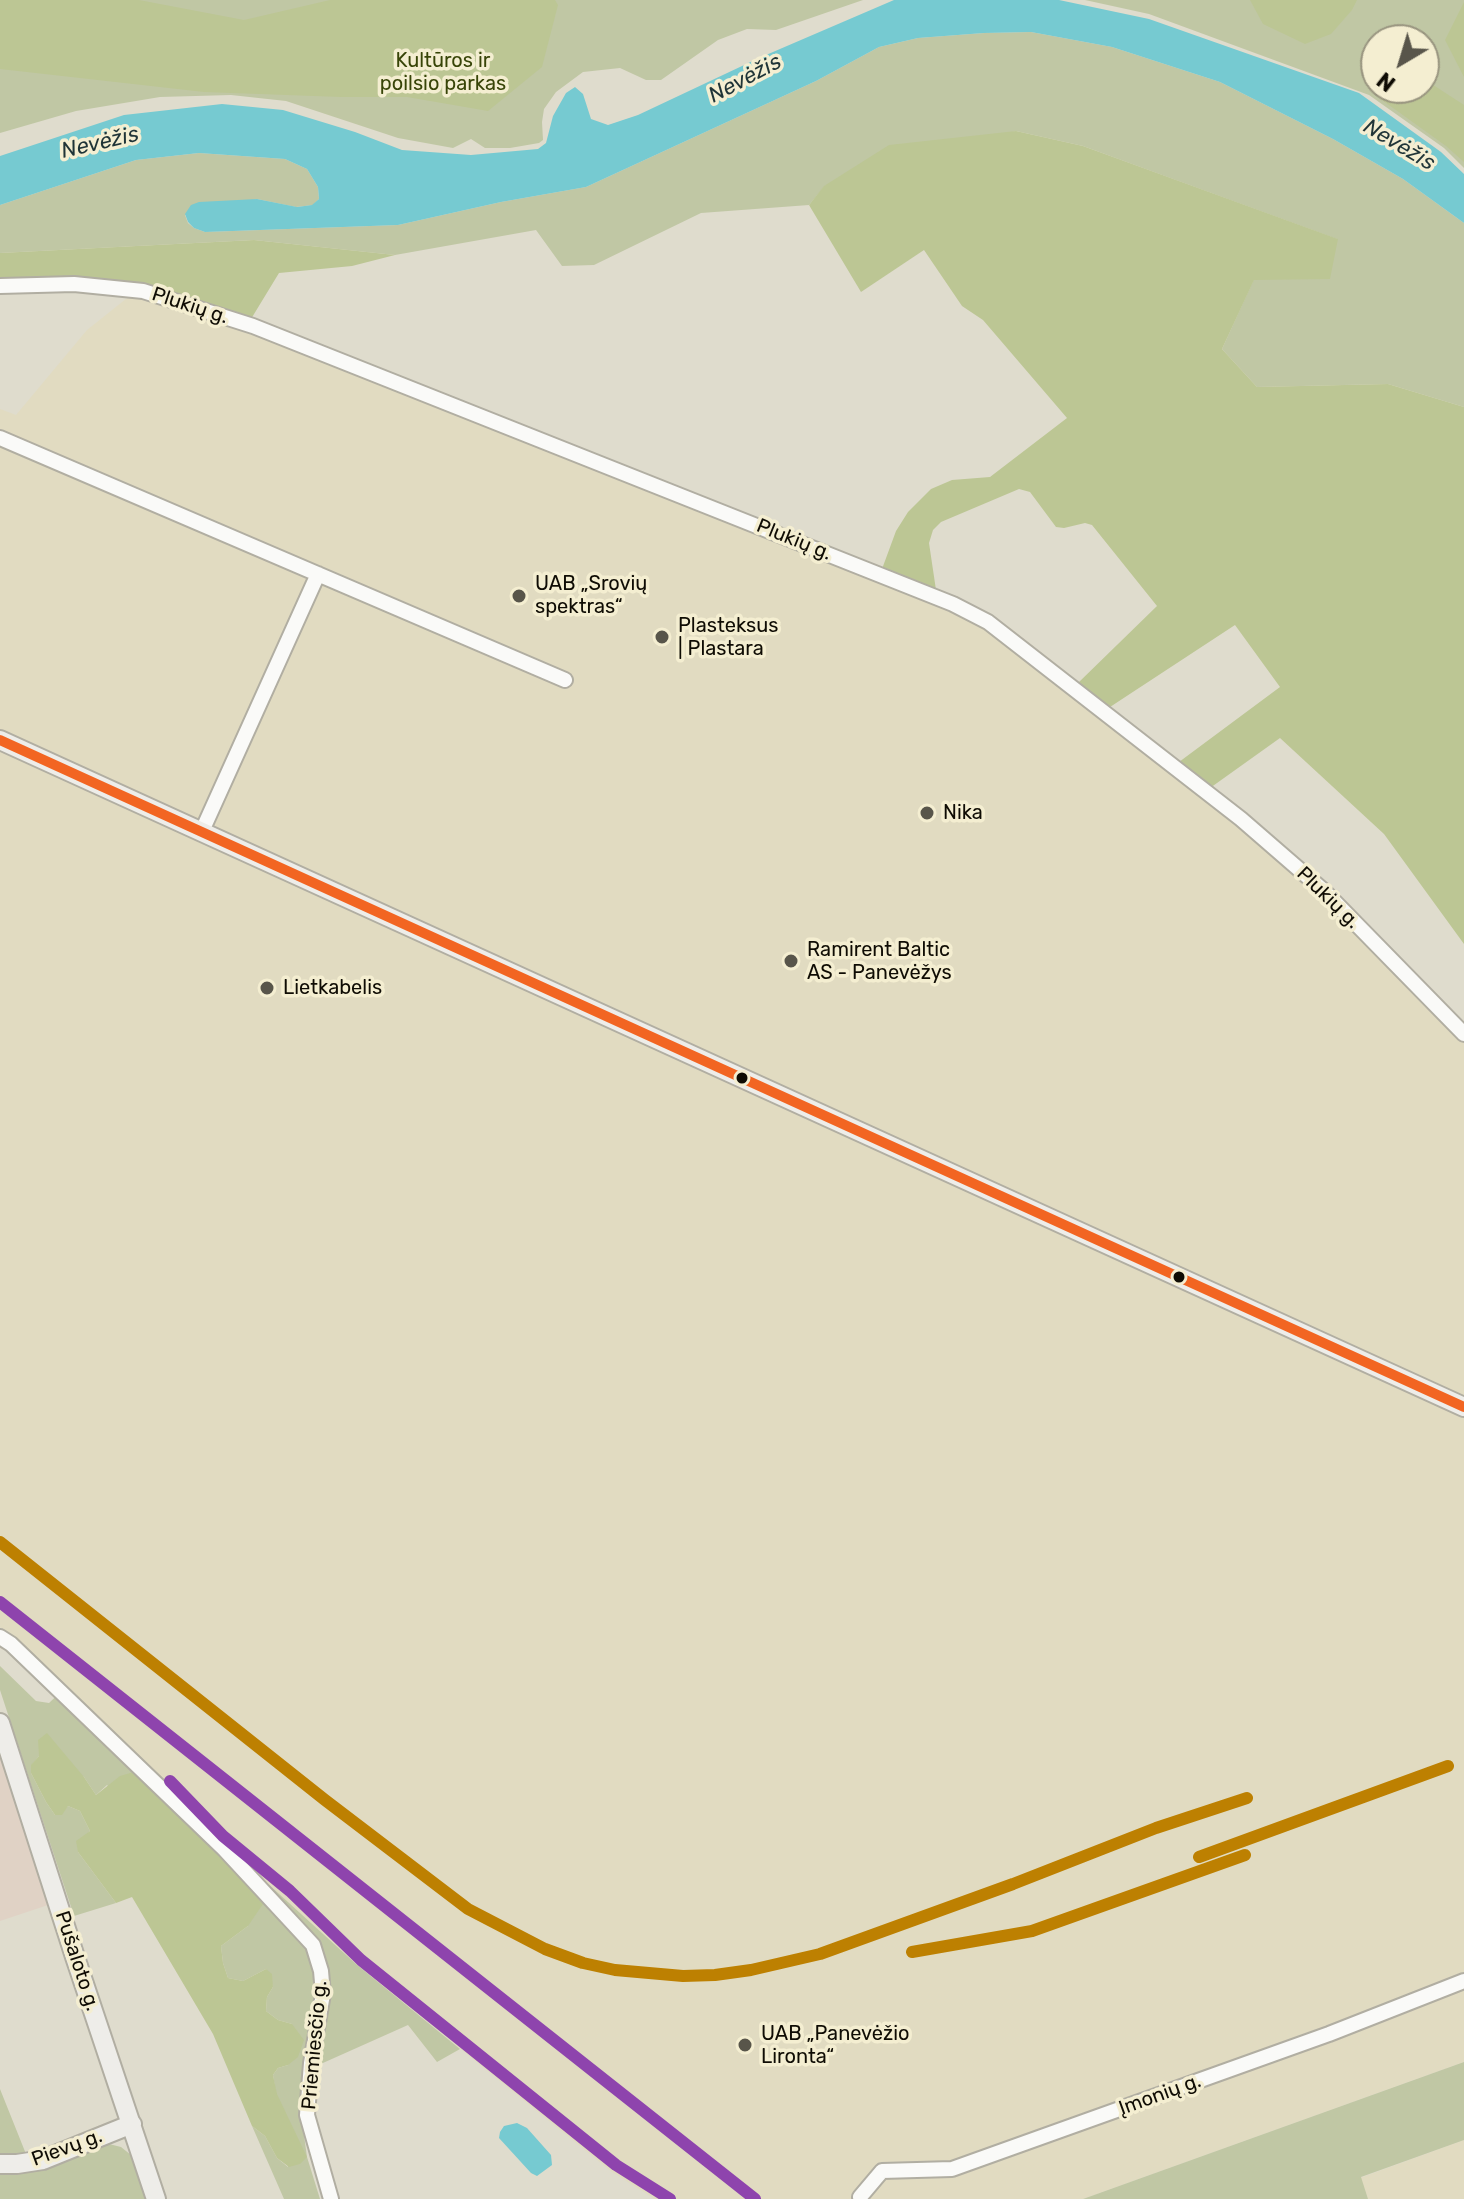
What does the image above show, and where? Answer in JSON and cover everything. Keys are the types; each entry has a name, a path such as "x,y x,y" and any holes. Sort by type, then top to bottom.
{"main road":[{"path":"0,740 1464,1407"},
{"name":"Pušaloto g.","path":"0,1723 156,2199"},
{"name":"Pievų g.","path":"0,2164 43,2160 132,2124"}],"street":[{"name":"Plukių g.","path":"0,286 74,284 143,291 253,326 965,610 988,622 1044,664 1241,819 1324,891 1464,1034"},
{"path":"0,438 565,680"},
{"path":"202,831 318,574"},
{"name":"Priemiesčio g.","path":"0,1637 11,1644 224,1849 313,1945 321,1971 323,1994 311,2063 307,2115 331,2199"},
{"name":"Įmonių g.","path":"860,2197 882,2171 952,2169 1329,2034 1464,1981"}],"shaded area":[{"path":"141,287 983,610 1009,627 1262,829 1464,1028 1464,2062 1083,2199 655,2199 612,2172 356,1964 221,1841 0,1627 0,409 16,415 87,330"},
{"path":"0,1754 48,1905 0,1921"},
{"path":"1464,2140 1464,2199 1368,2199 1360,2178"}],"green space":[{"name":"Kultūros ir poilsio parkas","path":"0,0 863,0 776,30 747,29 718,40 661,80 646,80 620,68 583,72 556,92 544,109 543,140 539,143 485,148 471,139 453,148 398,138 286,101 231,95 160,97 76,111 0,133"},
{"path":"0,0 139,0 244,20 330,0 555,0 558,5 542,67 488,111 407,97 204,92 0,69"},
{"path":"1085,0 1464,0 1464,168 1444,148 1382,104 1440,104 1440,24 1360,24 1360,92 1149,14"},
{"path":"1250,0 1357,0 1331,34 1305,44 1263,24"},
{"path":"1464,2 1464,77 1445,40"},
{"path":"1031,32 1112,47 1220,82 1333,139 1403,179 1464,223 1464,407 1388,384 1257,387 1222,349 1254,279 1329,279 1337,239 1083,146 1016,131 825,186 809,205 701,213 594,265 562,266 536,230 395,255 254,240 0,253 0,205 136,160 199,153 285,159 307,169 318,187 319,199 313,205 296,207 257,199 185,215 188,223 205,232 398,225 586,187 816,81 879,47 918,38"},
{"path":"1440,89 1464,105 1464,162 1388,104 1440,104"},
{"path":"1016,131 1083,146 1338,239 1330,279 1254,280 1222,349 1257,387 1388,384 1464,407 1464,944 1384,834 1280,738 1210,788 1179,762 1280,687 1235,625 1110,707 1078,683 1157,606 1092,525 1056,527 1030,492 1019,489 941,522 933,530 929,543 936,590 882,569 896,531 908,512 931,489 952,480 990,477 1067,418 983,320 962,306 924,250 861,292 809,205 824,186 889,145"},
{"path":"254,240 395,255 352,266 279,273 251,319 141,287 0,281 0,253"},
{"path":"0,1666 36,1701 49,1703 65,1688 221,1841 356,1964 460,2049 437,2062 408,2025 305,2071 302,2121 307,2157 320,2199 284,2199 252,2126 265,2136 277,2158 288,2167 273,2075 278,2068 288,2065 292,2024 278,2020 266,2011 267,1997 273,1987 266,1969 243,1981 228,1978 223,1963 221,1946 248,1926 107,1785 96,1795 84,1777 39,1756 32,1765 31,1773 46,1802 55,1815 68,1806 80,1811 90,1831 78,1852 116,1903 74,1916 0,1690"},
{"path":"47,1733 96,1795 120,1776 137,1771 265,1901 248,1926 221,1946 223,1963 228,1978 243,1981 266,1969 272,1974 273,1987 267,1997 266,2011 278,2020 292,2024 304,2040 298,2057 278,2068 273,2075 277,2094 307,2157 300,2164 289,2167 277,2158 265,2136 252,2126 213,2034 132,1897 116,1903 78,1852 76,1841 90,1831 80,1811 68,1806 62,1815 55,1815 46,1802 31,1773 31,1765 39,1756 38,1740"},
{"path":"1464,2062 1464,2140 1361,2177 1368,2199 1083,2199"},
{"path":"0,2089 26,2154 109,2144 121,2147 136,2159 149,2199 0,2199"}],"water":[{"name":"Nevėžis","path":"894,0 1059,0 1149,19 1359,93 1360,104 1374,104 1441,152 1464,174 1464,223 1403,179 1333,139 1220,82 1112,47 1031,32 918,38 879,47 816,81 586,187 398,225 205,232 194,228 185,214 191,205 199,202 257,199 297,207 312,205 319,199 318,187 307,169 285,159 199,153 136,160 0,205 0,156 124,115 222,104 283,110 402,150 471,155 538,149 546,143 553,116 566,93 575,87 583,94 591,119 608,125 638,115 759,58"},
{"path":"517,2123 527,2128 551,2155 552,2165 537,2176 499,2138 504,2126"}],"transit line":[{"path":"0,740 1464,1407"},
{"path":"0,1542 325,1800 468,1909 545,1949 583,1963 615,1970 683,1976 715,1975 820,1954 1156,1828 1247,1798"},
{"path":"0,1602 755,2199"},
{"path":"1199,1857 1448,1766"},
{"path":"170,1781 223,1836 290,1891 361,1960 616,2165 670,2199"},
{"path":"912,1952 1032,1931 1245,1855"}],"place":[{"name":"UAB „Srovių spektras“","path":"519,596"},
{"name":"Plasteksus | Plastara","path":"662,637"},
{"name":"Nika","path":"927,813"},
{"name":"Ramirent Baltic AS - Panevėžys","path":"791,961"},
{"name":"Lietkabelis","path":"267,988"},
{"name":"UAB „Panevėžio Lironta“","path":"745,2045"}]}
